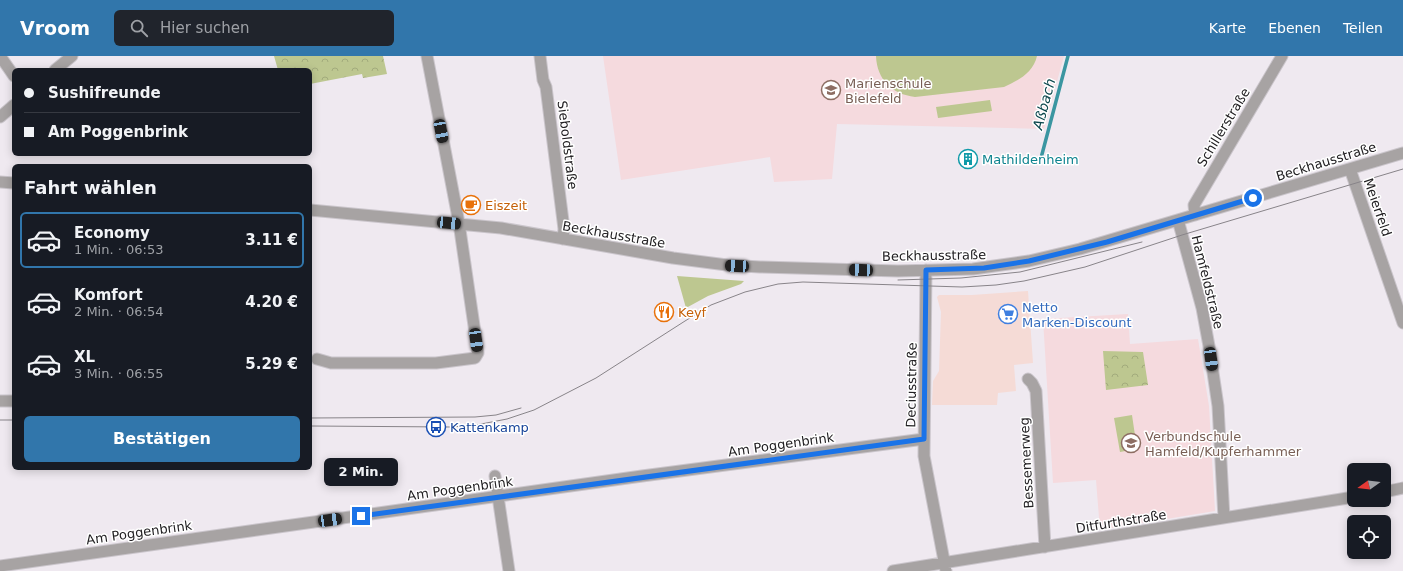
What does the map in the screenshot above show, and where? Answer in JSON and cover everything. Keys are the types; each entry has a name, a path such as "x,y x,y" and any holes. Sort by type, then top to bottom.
{"street":[{"path":"0,56 12,73"},
{"path":"57,68 72,56"},
{"path":"317,359 331,363 436,363 475,358 478,353 459,223 426,56"},
{"name":"Sieboldstraße","path":"540,56 543,80 547,94 564,230 563,239"},
{"name":"Schillerstraße","path":"1195,215 1194,205 1206,183 1282,56"},
{"path":"0,117 12,107"},
{"name":"Beckhausstraße","path":"312,210 501,228 673,258 727,265 898,271 984,268 1029,261 1096,244 1403,153"},
{"name":"Meierfeld","path":"1350,168 1403,323"},
{"path":"0,182 12,183"},
{"name":"Hamfeldstraße","path":"1178,220 1202,308 1209,346 1218,406 1224,518"},
{"name":"Deciusstraße","path":"926,270 924,456 945,567"},
{"name":"Bessemerweg","path":"1028,379 1036,391 1045,547"},
{"path":"0,401 12,401"},
{"name":"Am Poggenbrink","path":"0,566 924,439"},
{"path":"495,476 509,571"},
{"path":"1391,491 1403,488"},
{"name":"Ditfurthstraße","path":"893,571 945,567 1045,547 1347,497"}],"shaded area":[{"name":"Marienschule Bielefeld","path":"603,56 1064,56 1044,129 837,124 832,179 774,182 770,157 621,180"},
{"path":"1028,291 1033,363 1014,365 1016,391 998,393 997,405 932,405 933,381 939,371 941,312 937,297 939,295 972,295"},
{"name":"Verbundschule Hamfeld/Kupferhammer","path":"1128,314 1130,344 1198,339 1209,406 1215,511 1100,530 1096,480 1053,483 1043,319"}],"green space":[{"path":"274,56 383,56 387,74 363,78 362,74 312,84 312,68 277,68"},
{"path":"876,56 1037,56 1032,67 1025,75 1004,87 915,97 899,93 887,84 879,72"},
{"path":"990,100 992,111 938,118 936,107"},
{"path":"677,276 744,281 741,284 708,296 686,308"},
{"path":"1103,351 1143,352 1148,385 1106,390"},
{"path":"1132,415 1137,449 1120,452 1114,418"}],"waterway":[{"name":"Aßbach","path":"1041,158 1068,56"}],"tram line":[{"path":"312,426 451,427 476,425 507,419 534,410 596,378 711,305 745,292 778,284 803,282 962,287 996,285 1024,281 1085,267 1182,235 1403,169"},
{"path":"898,280 961,278 1020,272 1142,242"},
{"path":"312,418 475,417 496,415 521,408"},
{"path":"0,420 12,420"}],"place":[{"name":"Marienschule Bielefeld","path":"831,90"},
{"name":"Mathildenheim","path":"968,159"},
{"name":"Eiszeit","path":"471,205"},
{"name":"Keyf","path":"664,312"},
{"name":"Netto Marken-Discount","path":"1008,314"},
{"name":"Kattenkamp","path":"436,427"},
{"name":"Verbundschule Hamfeld/Kupferhammer","path":"1131,443"}],"route":[{"path":"361,516 642,476 924,439 926,270 962,270 984,268 1052,256 1107,242 1253,198"}]}
